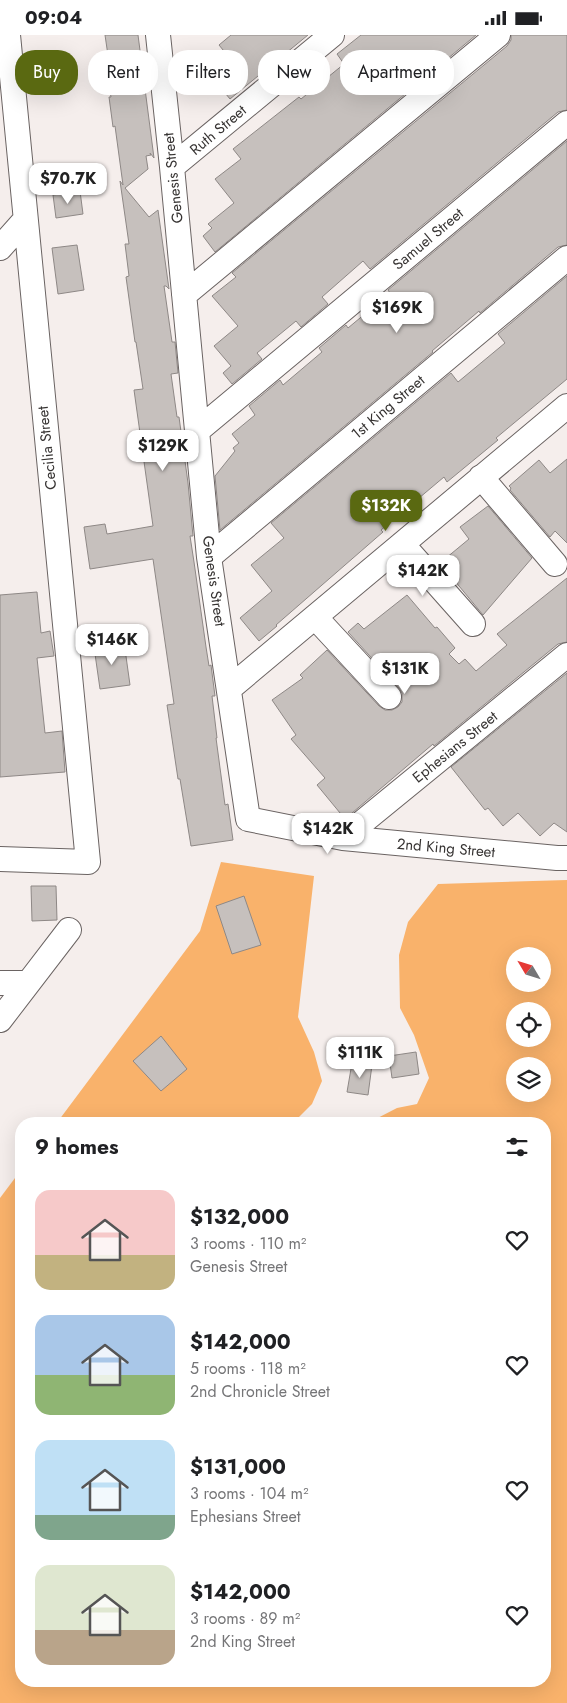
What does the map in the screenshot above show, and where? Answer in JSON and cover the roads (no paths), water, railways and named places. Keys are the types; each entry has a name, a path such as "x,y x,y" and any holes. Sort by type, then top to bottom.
{"street":[{"name":"Cecilia Street","path":"0,859 88,862 8,35"},
{"name":"Ruth Street","path":"172,167 332,35"},
{"path":"184,295 498,35"},
{"name":"Genesis Street","path":"159,36 209,557 230,688"},
{"name":"Samuel Street","path":"197,431 567,123"},
{"path":"0,248 25,220"},
{"name":"1st King Street","path":"209,557 567,258"},
{"path":"230,688 566,407"},
{"path":"481,477 555,564"},
{"path":"402,544 473,624"},
{"path":"315,617 389,697"},
{"name":"Ephesians Street","path":"343,838 567,655"},
{"name":"2nd King Street","path":"230,688 248,819 343,838 567,858"},
{"path":"0,1020 69,930"},
{"path":"0,983 28,983"}]}
